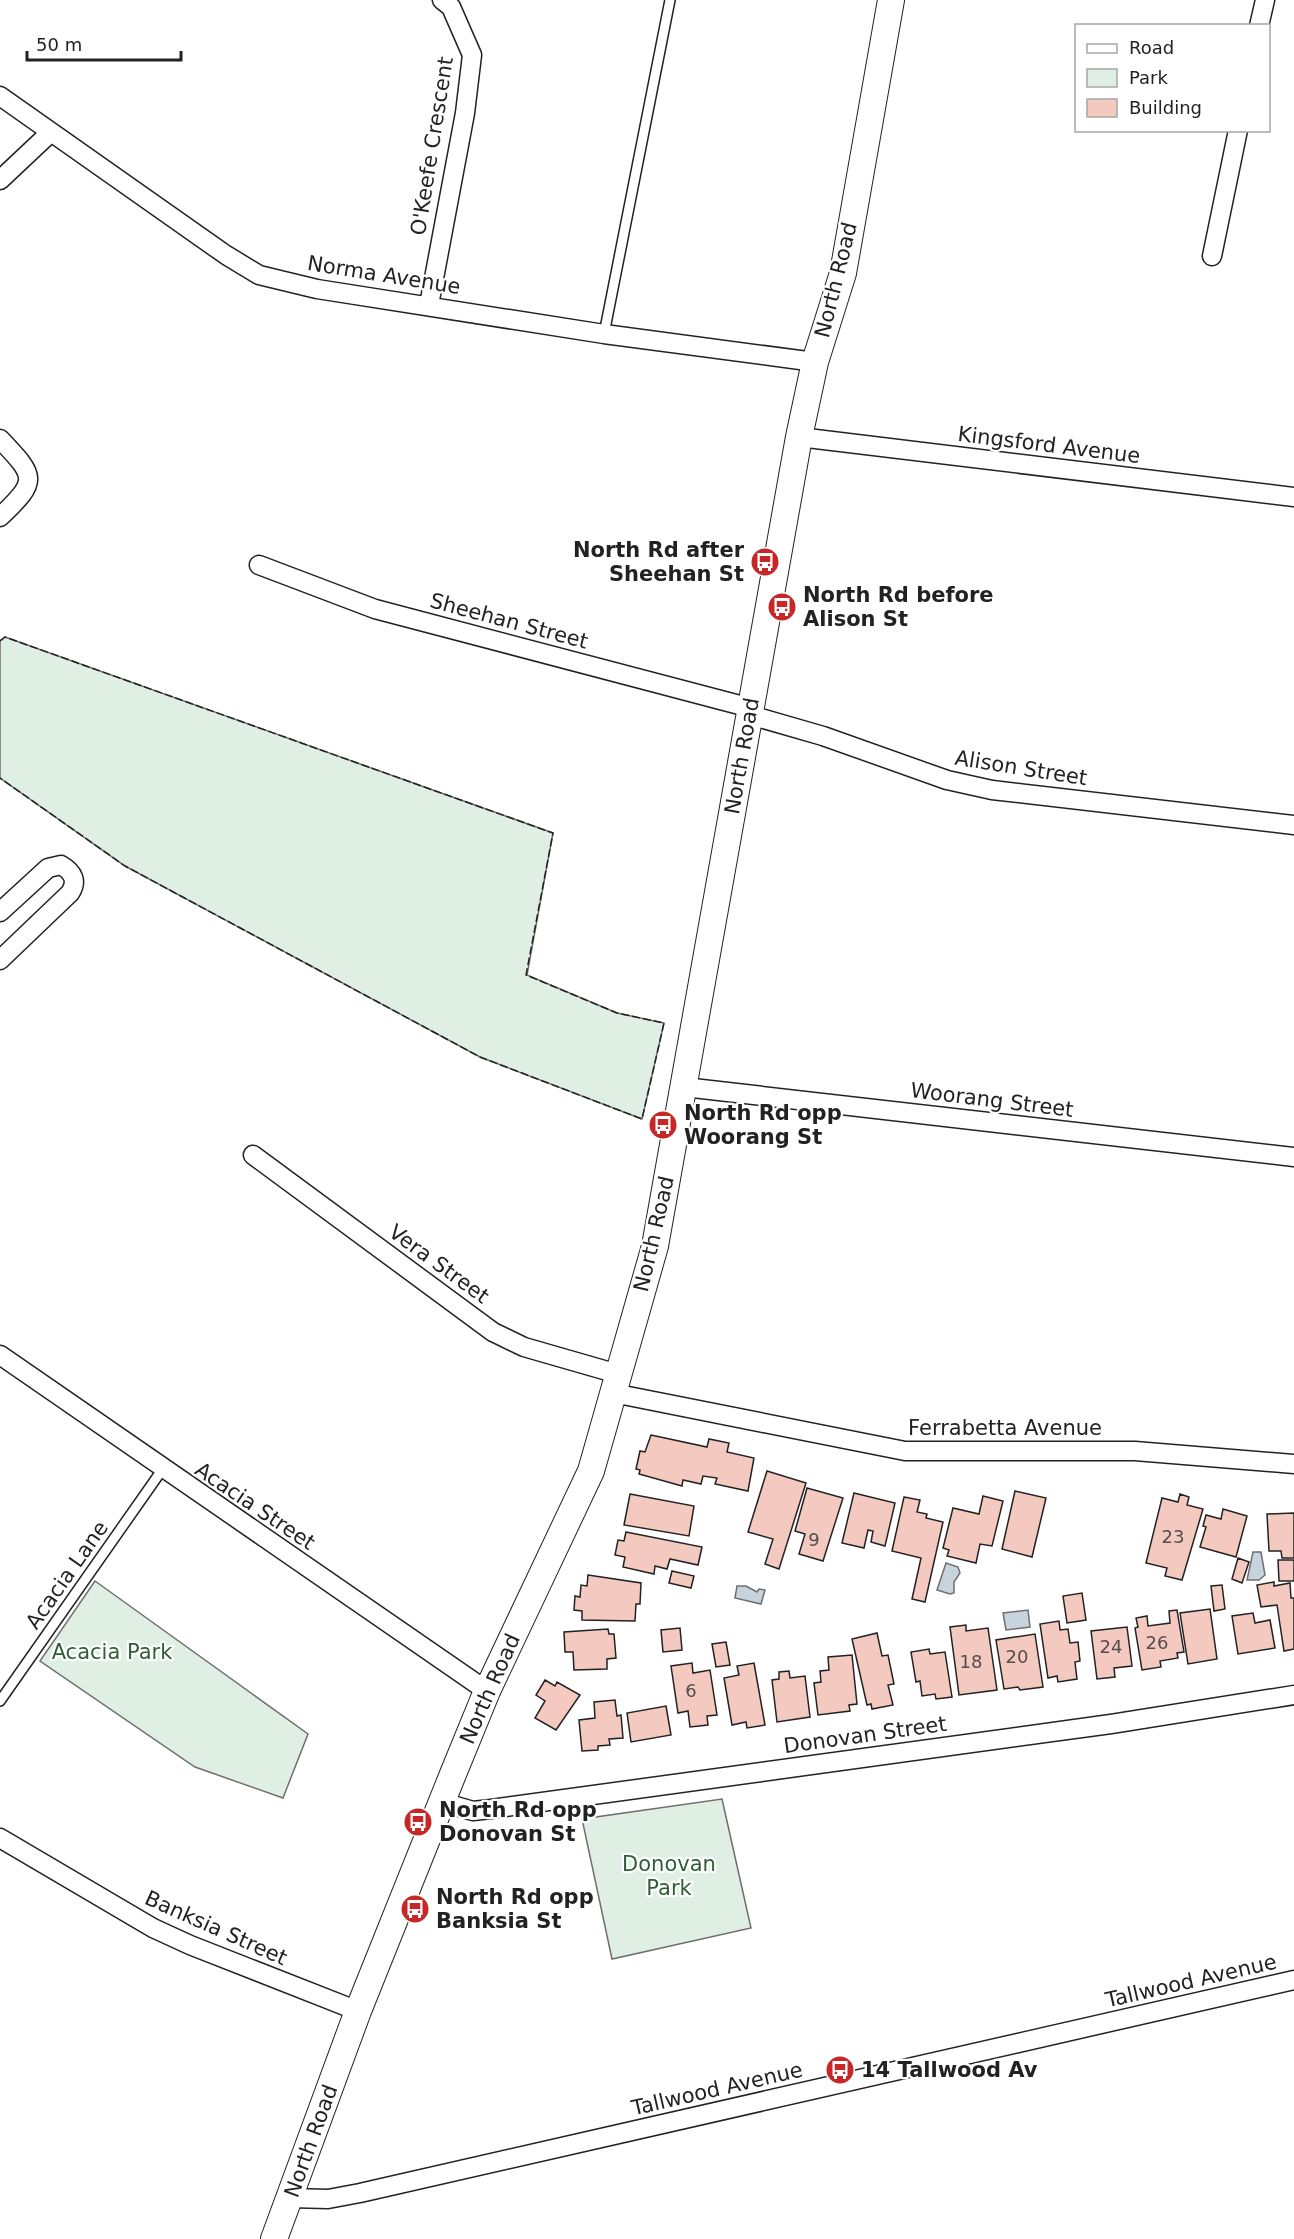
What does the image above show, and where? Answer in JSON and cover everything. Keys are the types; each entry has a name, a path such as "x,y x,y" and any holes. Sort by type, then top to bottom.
{"street":[{"name":"O'Keefe Crescent","path":"429,305 465,113 472,55 451,7 442,0"},
{"name":"North Road","path":"274,2239 358,2012 487,1691 586,1486 655,1246 799,438 815,362 843,273 891,0"},
{"path":"1260,24 1265,0"},
{"name":"Norma Avenue","path":"0,96 226,255 259,275 317,289 604,333 815,362"},
{"path":"0,180 51,132"},
{"path":"1212,256 1238,132"},
{"name":"Kingsford Avenue","path":"799,438 1294,497"},
{"path":"0,439 22,462 29,475 28,486 22,496 0,517"},
{"name":"Sheehan Street","path":"259,565 375,609 750,712"},
{"name":"Alison Street","path":"750,712 947,780 992,790 1294,825"},
{"path":"0,912 48,868 61,865 69,869 74,878 75,886 70,893 0,960"},
{"name":"Woorang Street","path":"684,1087 1294,1157"},
{"name":"Vera Street","path":"253,1155 493,1332 524,1347 615,1383"},
{"name":"Acacia Street","path":"0,1355 162,1470 487,1691"},
{"name":"Ferrabetta Avenue","path":"615,1383 905,1451 1135,1451 1294,1464"},
{"name":"Donovan Street","path":"442,1802 473,1811 491,1809 1111,1724 1294,1695"},
{"name":"Banksia Street","path":"0,1838 162,1932 358,2012"},
{"name":"Tallwood Avenue","path":"290,2198 328,2199 360,2193 1294,1980"}],"lane":[{"path":"604,333 670,0"},
{"name":"Acacia Lane","path":"0,1701 162,1470"}],"green space":[{"path":"5,637 553,833 527,975 617,1013 664,1023 642,1119 480,1057 125,866 0,778 0,641"},
{"name":"Acacia Park","path":"95,1581 308,1734 283,1798 195,1767 40,1661"},
{"name":"Donovan Park","path":"722,1799 751,1928 612,1959 582,1819"}],"shaded area":[{"path":"1253,1552 1261,1552 1265,1575 1259,1580 1247,1580"},
{"path":"946,1563 958,1567 960,1573 954,1582 954,1593 950,1594 937,1590"},
{"path":"737,1586 746,1586 757,1592 759,1589 765,1590 761,1604 735,1598"},
{"path":"1028,1610 1030,1627 1006,1630 1003,1613"}],"building":[{"path":"651,1435 707,1447 709,1439 729,1443 727,1452 754,1458 748,1491 715,1484 717,1478 703,1476 701,1484 683,1480 682,1486 639,1474 640,1470 636,1469 640,1451 645,1452"},
{"path":"767,1471 806,1483 779,1569 765,1564 773,1539 748,1532"},
{"path":"807,1488 843,1498 823,1561 799,1554 805,1534 795,1531"},
{"path":"1015,1491 1046,1498 1032,1557 1002,1549"},
{"path":"854,1493 895,1503 885,1546 871,1542 873,1531 868,1530 864,1548 842,1543"},
{"path":"630,1494 694,1506 689,1536 624,1525"},
{"path":"1180,1494 1189,1497 1187,1505 1203,1509 1182,1580 1165,1576 1167,1568 1146,1563 1162,1498 1178,1502"},
{"path":"983,1496 1003,1501 992,1546 980,1544 976,1563 947,1556 949,1550 943,1548 953,1508 979,1514"},
{"path":"904,1497 920,1500 917,1512 927,1514 926,1518 943,1522 925,1602 912,1599 921,1558 892,1551"},
{"path":"1223,1509 1247,1516 1236,1557 1200,1547 1206,1527 1203,1526 1206,1515 1221,1519"},
{"path":"1294,1513 1294,1558 1282,1558 1281,1551 1269,1551 1267,1514"},
{"path":"626,1532 702,1547 698,1565 670,1559 667,1569 655,1566 654,1574 623,1567 625,1557 615,1555 618,1540 624,1541"},
{"path":"1238,1558 1249,1562 1242,1583 1232,1579"},
{"path":"1278,1560 1294,1560 1294,1581 1279,1581"},
{"path":"672,1571 694,1576 691,1588 669,1583"},
{"path":"588,1575 641,1583 640,1604 636,1604 635,1621 582,1620 582,1611 574,1610 575,1596 580,1597 581,1585 587,1586"},
{"path":"1274,1582 1274,1586 1290,1583 1291,1598 1294,1598 1294,1649 1284,1651 1277,1605 1261,1607 1257,1585"},
{"path":"1222,1585 1225,1609 1214,1611 1211,1586"},
{"path":"1082,1593 1086,1620 1067,1623 1063,1596"},
{"path":"1210,1609 1217,1659 1188,1664 1180,1613"},
{"path":"1177,1610 1184,1652 1177,1653 1178,1658 1160,1661 1161,1667 1142,1670 1135,1628 1138,1627 1136,1618 1147,1616 1148,1626 1170,1623 1169,1611"},
{"path":"1253,1613 1255,1623 1270,1620 1275,1648 1238,1654 1232,1616"},
{"path":"1059,1621 1060,1630 1068,1629 1070,1643 1078,1642 1080,1661 1075,1662 1077,1679 1058,1682 1057,1676 1048,1678 1040,1624"},
{"path":"966,1625 966,1631 988,1628 997,1690 959,1695 950,1627"},
{"path":"1127,1627 1132,1666 1114,1668 1115,1677 1097,1679 1091,1631"},
{"path":"680,1628 682,1650 663,1652 661,1630"},
{"path":"608,1629 609,1634 614,1634 616,1658 607,1659 607,1669 574,1670 573,1652 565,1652 564,1632"},
{"path":"877,1633 882,1656 888,1655 894,1684 888,1685 893,1705 872,1709 871,1704 867,1705 852,1639"},
{"path":"1035,1634 1043,1687 1020,1690 1018,1687 1004,1689 996,1640"},
{"path":"726,1642 730,1665 716,1667 712,1644"},
{"path":"929,1649 930,1654 945,1652 952,1697 936,1699 935,1694 922,1696 920,1681 916,1682 911,1652"},
{"path":"852,1655 857,1704 849,1705 850,1711 818,1715 814,1683 821,1682 820,1671 829,1670 828,1657"},
{"path":"692,1663 693,1673 710,1670 717,1715 707,1716 708,1725 690,1727 688,1711 678,1713 671,1666"},
{"path":"754,1663 765,1725 747,1728 746,1722 732,1725 724,1678 739,1675 737,1666"},
{"path":"789,1671 790,1678 805,1676 810,1717 777,1722 772,1680 779,1679 779,1672"},
{"path":"545,1680 555,1686 557,1682 580,1695 556,1730 535,1718 545,1701 536,1695"},
{"path":"615,1700 617,1716 621,1715 623,1738 609,1739 610,1745 598,1746 598,1750 582,1751 579,1720 595,1718 594,1702"},
{"path":"666,1706 671,1735 631,1742 627,1713"}],"fence":[{"path":"0,641 5,637 553,833 526,975 617,1013 664,1023 642,1119 480,1057 125,866 0,778"}],"place":[{"name":"North Rd after Sheehan St","path":"765,562"},
{"name":"North Rd before Alison St","path":"782,607"},
{"name":"North Rd opp Woorang St","path":"663,1125"},
{"name":"North Rd opp Donovan St","path":"418,1822"},
{"name":"North Rd opp Banksia St","path":"415,1909"},
{"name":"14 Tallwood Av","path":"840,2070"}]}
